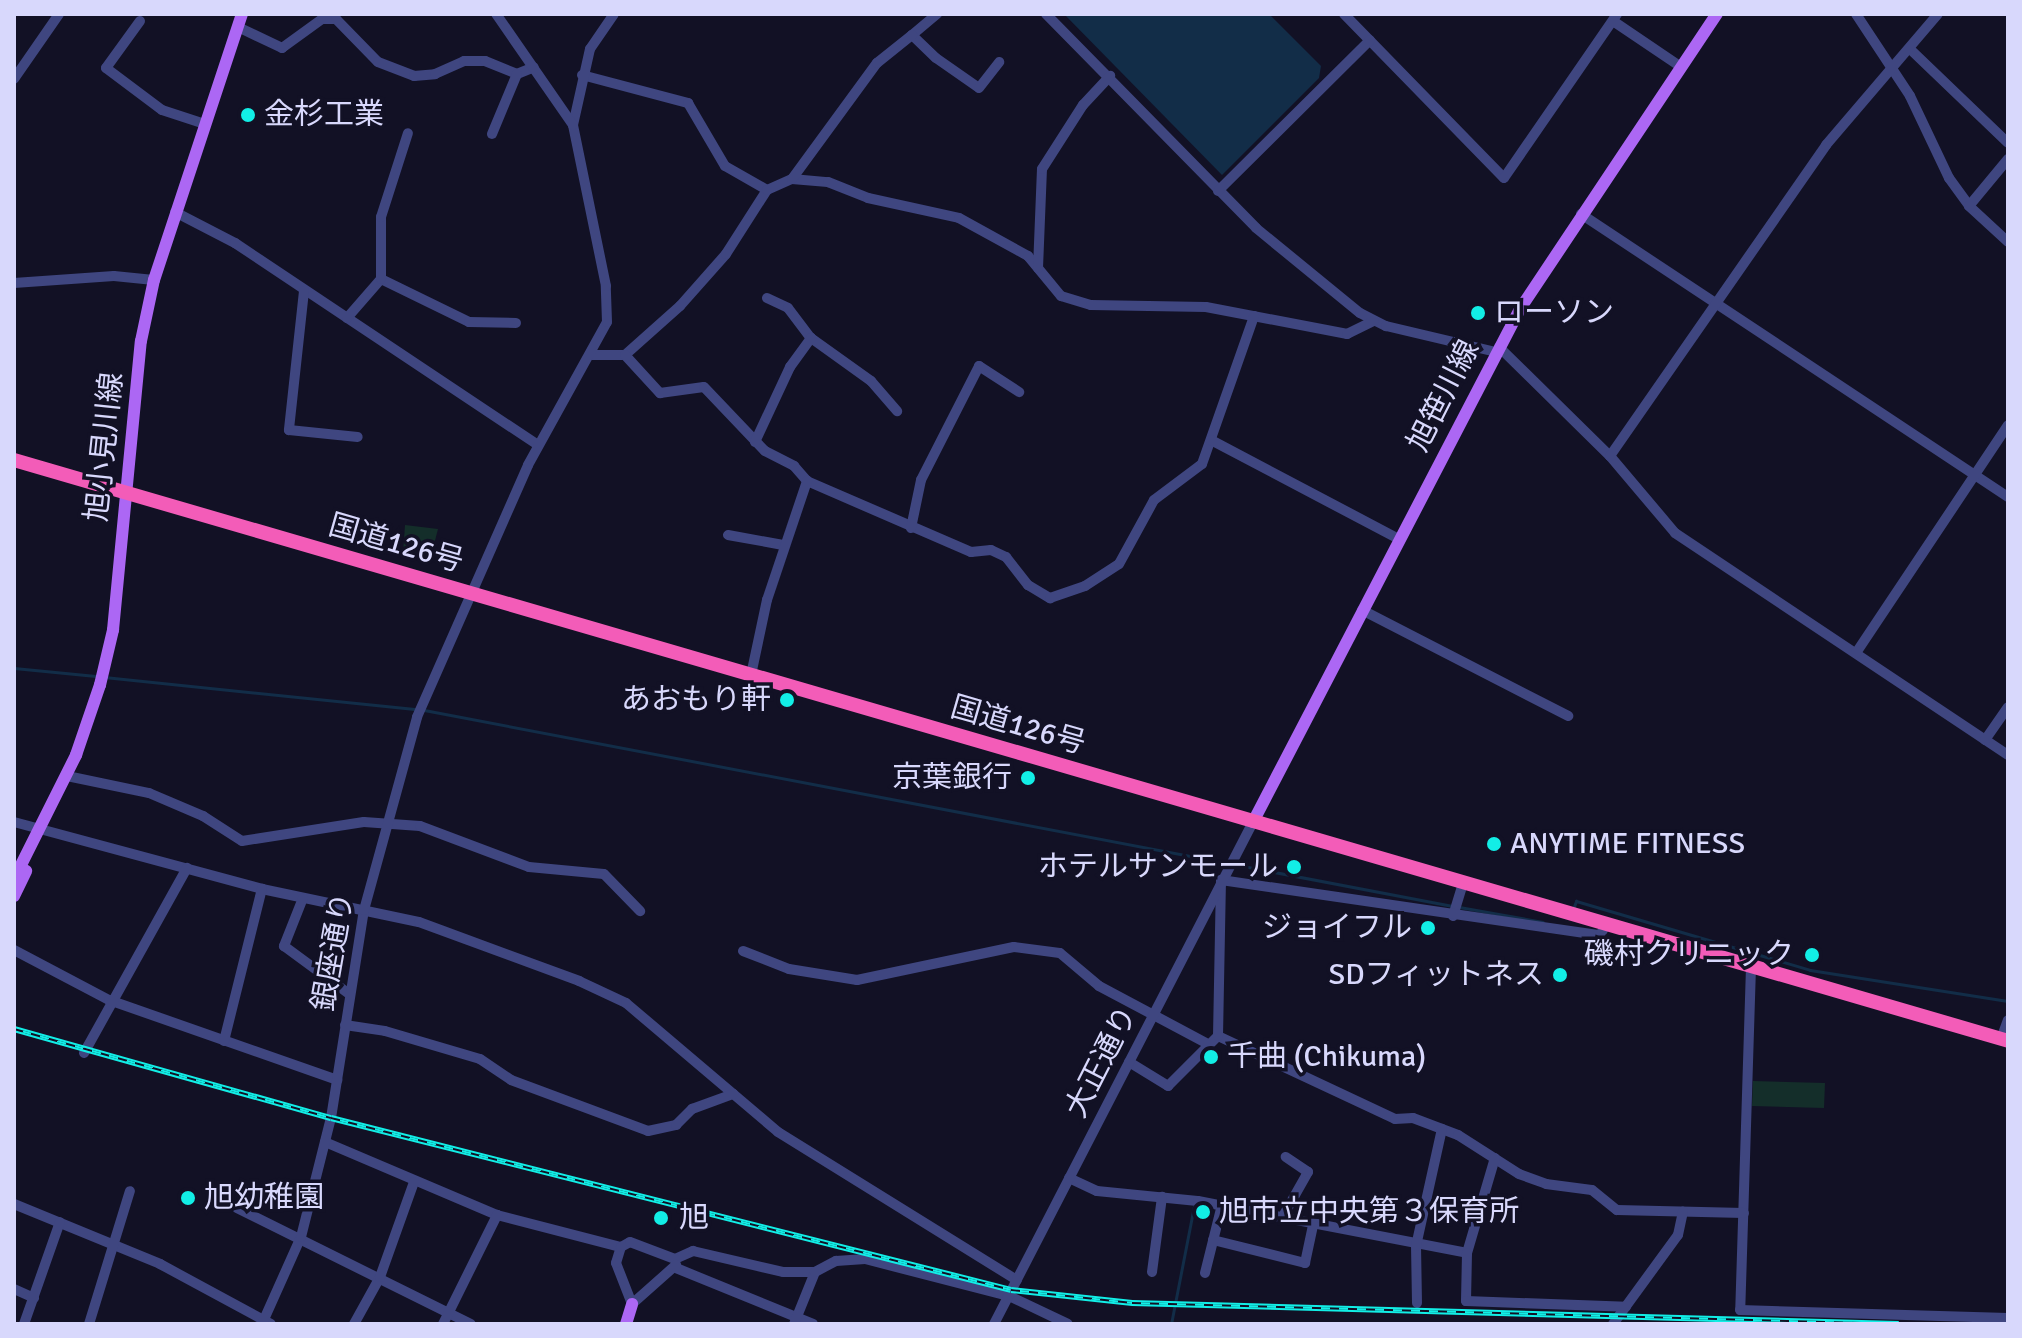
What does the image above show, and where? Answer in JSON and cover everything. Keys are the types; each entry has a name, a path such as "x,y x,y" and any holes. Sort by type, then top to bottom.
{"highway":[{"name":"国道126号","path":"14,460 2004,1040"}],"main road":[{"name":"旭笹川線","path":"1253,822 1498,350 1581,214 1717,14"},
{"name":"旭小見川線","path":"14,896 26,874 18,868 67,776 102,676 126,491 141,341 154,280 237,18"},
{"path":"626,1324 632,1304"}],"street":[{"path":"14,79 59,14"},
{"path":"496,14 573,125"},
{"path":"573,125 582,75 599,31 614,14"},
{"path":"792,179 877,63 937,14"},
{"path":"1046,14 1110,76 1218,191 1282,251 1374,321 1498,350 1610,456 1675,533 2008,755"},
{"path":"1856,14 1894,68 1949,178 1969,206 2008,242"},
{"path":"1610,456 1826,145 1911,50 1938,14"},
{"path":"1347,15 1504,178 1615,17 1681,67"},
{"path":"237,18 282,48 322,19 336,19 378,62 414,76 435,74 464,61 485,61 517,74 534,67"},
{"path":"140,21 106,68 162,110 205,124"},
{"path":"912,35 979,88 999,62"},
{"path":"1218,191 1370,40"},
{"path":"1911,50 2008,143"},
{"path":"492,134 517,74"},
{"path":"582,75 688,103 725,166 767,190"},
{"path":"1038,268 1042,169 1083,105 1110,76"},
{"name":"銀座通り","path":"266,1323 301,1237 325,1142 364,910 385,821 417,715 538,445 592,355 607,322 606,286 573,125"},
{"path":"347,318 381,279 381,217 408,133"},
{"path":"1969,206 2008,159"},
{"path":"592,355 625,355 680,306 726,254 767,190 792,179 828,182 868,198 959,218 1028,256 1061,296 1091,305 1206,307 1347,334 1374,321"},
{"path":"175,212 235,243 538,445"},
{"path":"1581,214 1713,306 2008,497"},
{"path":"15,279 114,276 154,280"},
{"path":"381,279 469,322 516,323"},
{"path":"304,291 289,430 358,437"},
{"path":"767,298 796,315 811,338 871,381 897,411"},
{"path":"625,355 660,393 704,387 755,442 794,466 807,481 971,552 991,550 1006,557 1041,596 1059,597 1119,564 1154,500 1202,464 1254,316"},
{"path":"755,442 790,367 811,338"},
{"path":"911,528 921,480 979,366 1019,392"},
{"path":"1856,653 2008,425"},
{"path":"1211,440 1399,539"},
{"path":"751,675 783,545 807,481"},
{"path":"728,535 783,545"},
{"path":"1362,610 1568,716"},
{"path":"1985,740 2008,707"},
{"path":"67,776 149,793 203,816 242,841 385,821 420,826 529,867 587,869 604,874 640,911"},
{"path":"14,822 262,889 364,910 515,954 626,1003 778,1132 1017,1280"},
{"name":"大正通り","path":"994,1324 1253,822"},
{"path":"86,1048 109,1000 187,868"},
{"path":"1218,1036 1221,880 1454,910 1600,935 1606,925"},
{"path":"1454,910 1463,883"},
{"path":"224,1041 262,889"},
{"path":"303,898 284,946 349,994"},
{"path":"743,951 789,969 857,980 1014,947 1060,953 1099,986 1206,1043"},
{"path":"14,950 109,1000 337,1080"},
{"path":"1751,967 1740,1310 2008,1318"},
{"path":"2004,1040 2008,1020"},
{"path":"345,1025 385,1031 480,1059 511,1080 648,1131 676,1125 692,1109 733,1094"},
{"path":"1129,1062 1168,1086 1206,1043 1218,1036"},
{"path":"1218,1036 1395,1119 1413,1118 1442,1129 1546,1184 1592,1190 1617,1210 1744,1213"},
{"path":"1417,1303 1416,1246 1442,1129"},
{"path":"325,1142 497,1215 621,1247 630,1242 661,1250 675,1263 795,1320 813,1324"},
{"path":"1282,1218 1308,1172 1286,1157"},
{"path":"1495,1158 1467,1253 1466,1301 1626,1307"},
{"path":"1069,1178 1097,1191 1222,1205 1416,1246 1467,1253"},
{"path":"354,1324 380,1277 414,1182"},
{"path":"89,1324 130,1191"},
{"path":"1152,1272 1162,1197"},
{"path":"14,1204 114,1243 266,1323"},
{"path":"1205,1273 1222,1205"},
{"path":"237,1208 301,1237 471,1324"},
{"path":"1613,1324 1678,1235 1683,1212"},
{"path":"443,1324 497,1215"},
{"path":"24,1324 60,1222"},
{"path":"1213,1240 1305,1263 1313,1224"},
{"path":"621,1247 616,1263 632,1304 675,1263 693,1251 783,1272 815,1272 836,1261 865,1259 1009,1296 1046,1320 1068,1324"},
{"path":"795,1320 815,1272"},
{"path":"14,1289 34,1298"}],"green space":[{"path":"405,525 438,529 431,556 403,553"},
{"path":"1753,1081 1825,1083 1824,1108 1752,1106"}],"water":[{"path":"1064,14 1269,14 1321,66 1319,78 1222,175"}],"waterway":[{"path":"14,668 96,676"},
{"path":"104,677 424,710 1452,906"},
{"path":"1573,909 1576,901 1810,970 2008,1001"},
{"path":"1459,907 1543,922"},
{"path":"1171,1324 1194,1206"}],"railway":[{"path":"14,1029 331,1118 1011,1290 1132,1303 1899,1324"}],"place":[{"name":"金杉工業","path":"248,115"},
{"name":"ローソン","path":"1478,313"},
{"name":"あおもり軒","path":"787,700"},
{"name":"京葉銀行","path":"1028,778"},
{"name":"ANYTIME FITNESS","path":"1494,844"},
{"name":"ホテルサンモール","path":"1294,867"},
{"name":"ジョイフル","path":"1428,928"},
{"name":"磯村クリニック","path":"1812,955"},
{"name":"SDフィットネス","path":"1560,975"},
{"name":"千曲 (Chikuma)","path":"1211,1057"},
{"name":"旭幼稚園","path":"188,1198"},
{"name":"旭市立中央第３保育所","path":"1203,1212"},
{"name":"旭","path":"661,1218"}]}
